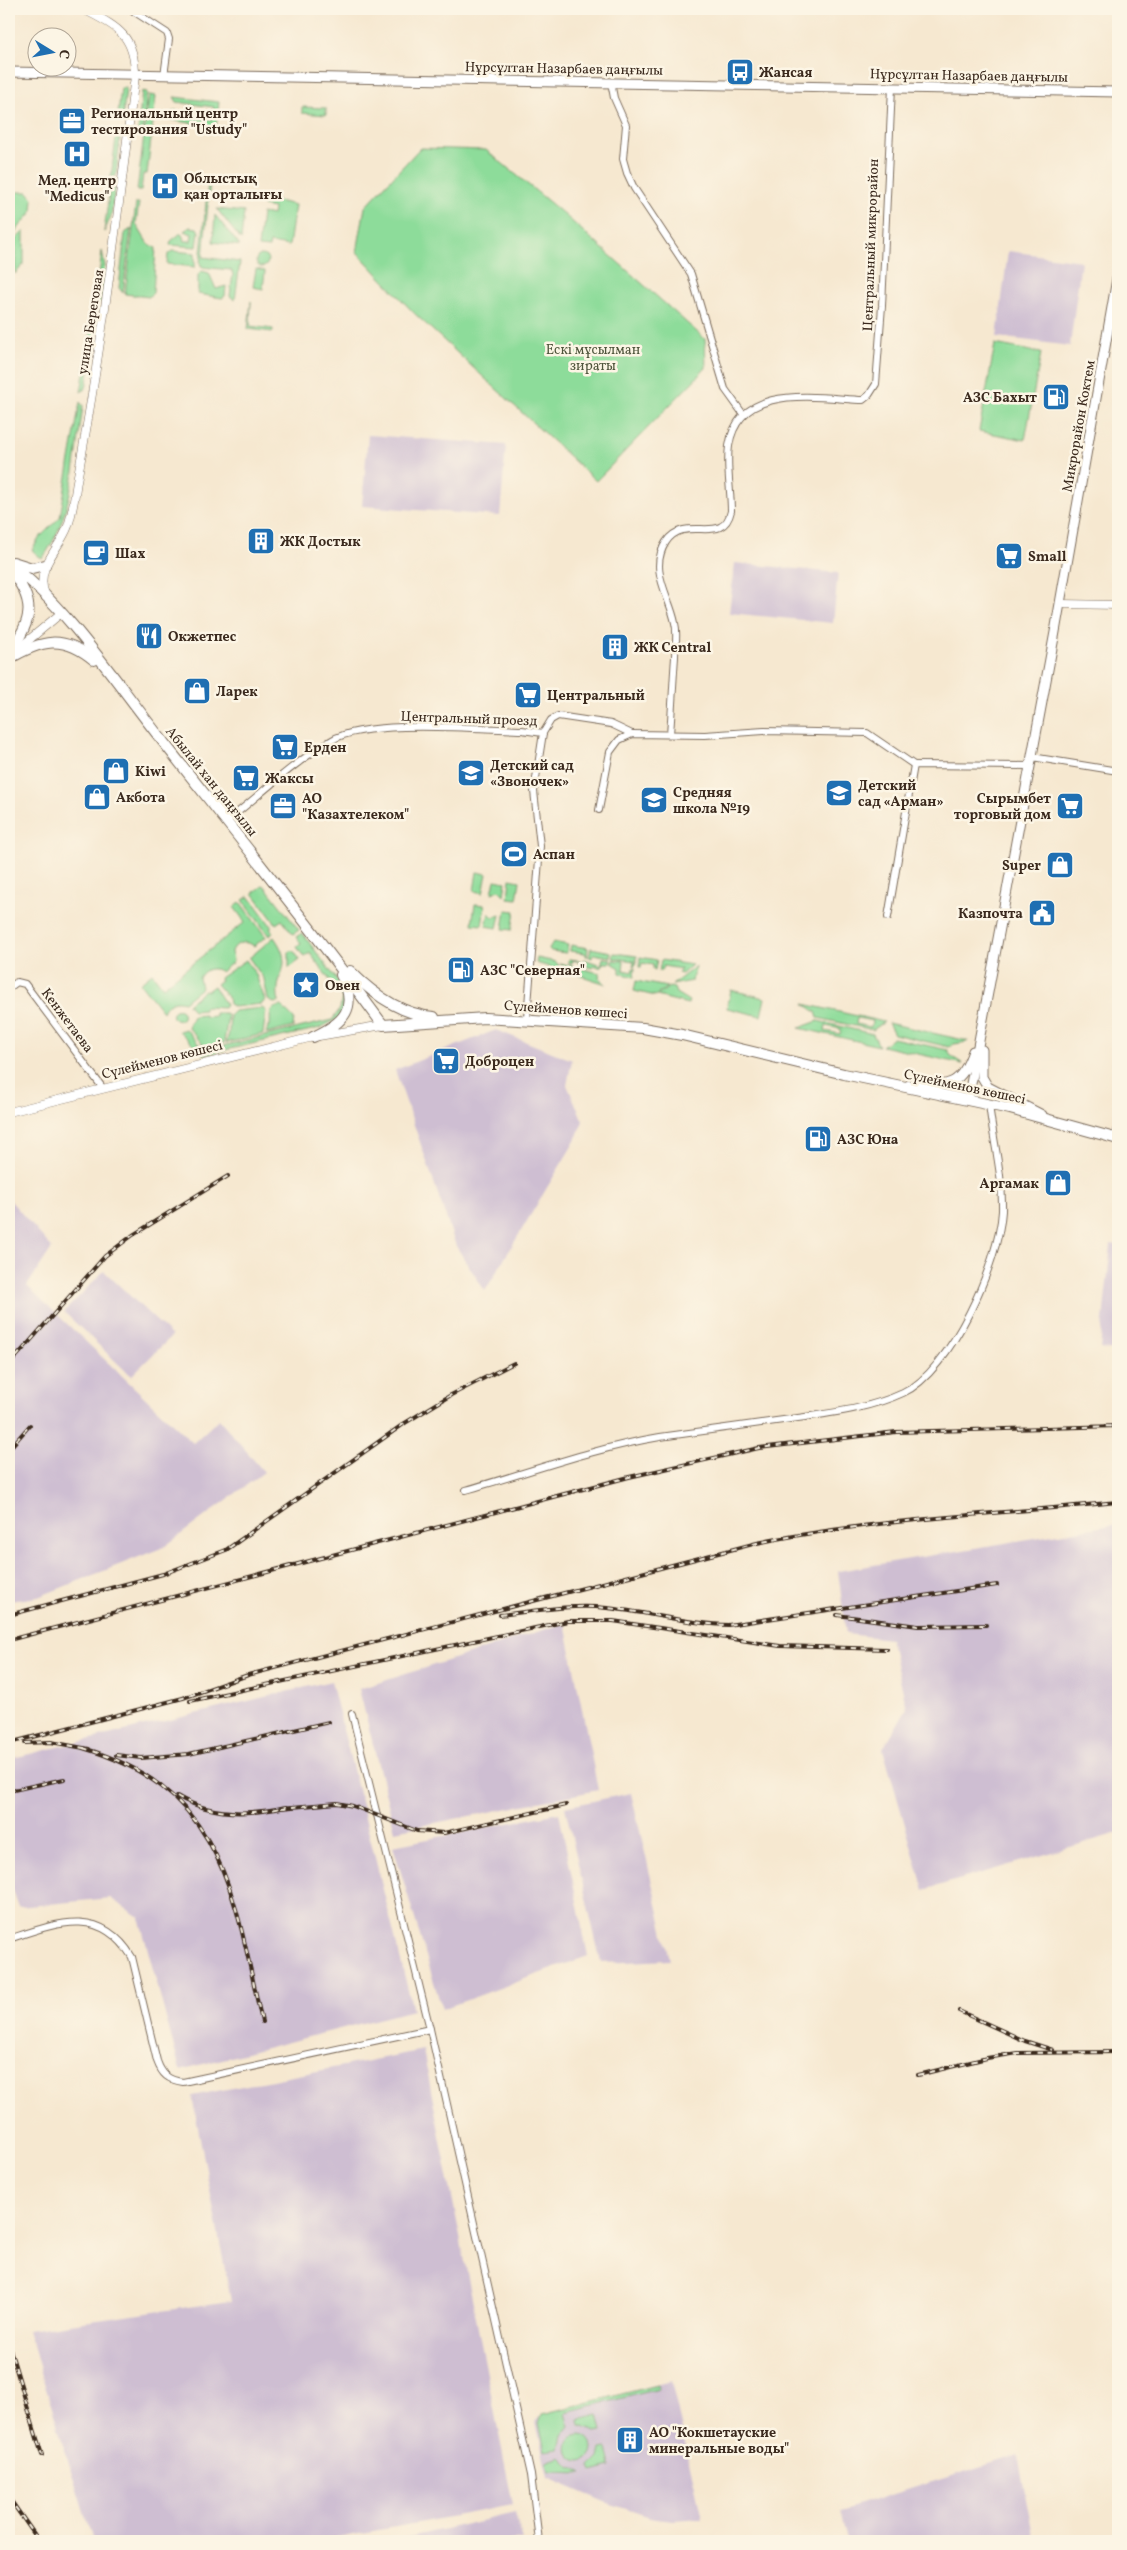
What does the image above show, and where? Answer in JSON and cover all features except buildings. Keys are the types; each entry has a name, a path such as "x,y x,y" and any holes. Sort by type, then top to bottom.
{"highway":[{"path":"9,561 32,568 45,565"},
{"name":"Абылай хан даңғылы","path":"9,561 48,600 110,674 328,949 383,1025"},
{"path":"9,569 23,586 29,609 28,623 9,652"},
{"path":"9,658 36,644 56,642 83,652 110,674"},
{"path":"328,949 367,987 407,1011 425,1016 470,1019"},
{"path":"313,1037 338,1024 348,1006 346,984 328,949"},
{"name":"Сүлейменов көшесі","path":"383,1025 470,1019 527,1019 643,1028 682,1035 896,1085 988,1104 1116,1139"}],"main road":[{"name":"Нұрсұлтан Назарбаев даңғылы","path":"9,72 135,76 611,82 1118,92"},
{"path":"1088,91 1118,98"},
{"name":"Микрорайон Коктем","path":"1031,762 1118,273"},
{"path":"968,1100 1031,762"},
{"path":"896,1085 936,1085 952,1082 959,1078 968,1066 983,1020"},
{"path":"983,1020 981,1072 984,1083 996,1093 1060,1123"}],"street":[{"name":"улица Береговая","path":"45,565 57,549 67,527 79,471 105,316 135,76 135,59 131,45 124,33 113,24 83,9"},
{"path":"130,9 168,33 169,39 164,76"},
{"path":"611,82 614,98 626,125 623,159 627,173 634,188 690,274 725,389 743,414 732,433 729,446 730,519 725,526 717,529 687,528 679,531 667,542 663,550 660,567 661,584 676,630 670,734"},
{"name":"Центральный микрорайон","path":"743,414 764,403 788,397 863,400 869,395 876,384 892,87"},
{"path":"45,565 41,583 48,600"},
{"path":"1060,604 1118,605"},
{"path":"9,658 60,614"},
{"path":"544,733 551,720 558,716 611,724 632,734"},
{"name":"Центральный проезд","path":"227,821 310,755 333,739 348,734 386,727 522,730 544,733 534,791 540,846 527,1019"},
{"path":"600,810 610,752 619,740 632,734 704,735 764,731 868,733 914,765 1031,762 1118,771"},
{"path":"888,917 914,765"},
{"name":"Кенжетаева","path":"9,988 17,982 25,984 102,1087"},
{"name":"Сүлейменов көшесі","path":"9,1112 102,1087 313,1037 383,1025"},
{"path":"466,1490 590,1454 658,1438 823,1414 866,1405 904,1393 916,1385 930,1372 958,1335 980,1290 999,1232 1002,1184 988,1104"},
{"path":"1116,1139 1118,1126"},
{"path":"352,1714 430,2029 531,2475 540,2541"},
{"path":"9,1939 47,1927 71,1922 92,1922 109,1929 124,1942 132,1957 157,2061 164,2075 176,2081 183,2082 430,2029"}],"shaded area":[{"path":"1008,251 1081,261 1070,346 997,337"},
{"path":"368,435 506,445 500,516 362,506"},
{"path":"735,563 838,573 833,623 729,613"},
{"path":"496,1030 572,1060 567,1085 583,1121 575,1141 485,1291 456,1246 395,1070"},
{"path":"9,1199 52,1248 27,1286 193,1443 219,1419 264,1472 164,1547 38,1597 9,1601"},
{"path":"1111,1244 1118,1245 1118,1351 1100,1349"},
{"path":"104,1271 172,1336 131,1376 64,1312"},
{"path":"1118,1524 1118,1833 924,1890 883,1749 907,1708 890,1639 846,1634 838,1571"},
{"path":"565,1623 598,1790 395,1831 359,1689"},
{"path":"331,1681 413,2010 180,2070 139,1917 110,1898 19,1907 9,1879 9,1759"},
{"path":"631,1793 670,1960 601,1963 565,1807"},
{"path":"559,1813 588,1956 442,2009 393,1846"},
{"path":"423,2050 513,2505 321,2541 93,2541 28,2330 231,2301 192,2096"},
{"path":"671,2381 702,2518 673,2520 650,2517 605,2502 548,2478 536,2422 542,2414"},
{"path":"1018,2455 1034,2541 847,2541 840,2511"},
{"path":"515,2513 523,2541 392,2541"}],"green space":[{"path":"121,88 126,88 123,115 118,114"},
{"path":"142,91 147,92 142,137 138,131"},
{"path":"149,95 156,96 147,174 143,174 141,191 137,191"},
{"path":"174,97 219,102 216,127 171,120 171,113 176,110 177,116 212,120 214,107 177,102"},
{"path":"302,107 326,108 326,115 302,113"},
{"path":"116,138 120,138 116,176 111,178"},
{"name":"Ескі мұсылман зираты","path":"420,148 486,150 559,210 705,339 706,368 596,481 414,313 357,252 365,207"},
{"path":"208,183 210,183 203,257 240,262 235,300 230,296 233,274 231,270 202,267 200,263"},
{"path":"110,187 115,189 111,216 104,232"},
{"path":"9,192 28,192 33,198 32,212 9,239"},
{"path":"264,198 295,205 289,246 270,243 269,248 258,247 262,213 273,215 274,208 263,206"},
{"path":"136,203 139,203 136,224 148,244 156,248 153,293 149,297 125,294"},
{"path":"217,209 244,212 241,240"},
{"path":"215,215 240,246 213,242"},
{"path":"190,227 197,228 199,232 197,247 170,245 171,241 181,233 185,241 191,241 192,234 184,231"},
{"path":"131,229 123,293 119,288 125,233"},
{"path":"24,231 24,264 15,274 15,240"},
{"path":"102,251 105,266 100,302 95,307"},
{"path":"172,251 195,253 195,267 167,264 168,254"},
{"path":"262,255 268,261 262,267 256,261"},
{"path":"256,269 265,271 263,289 253,287"},
{"path":"202,271 209,273 216,289 226,286 225,296 222,298 198,294 198,275"},
{"path":"251,301 250,326 273,329 273,332 248,329"},
{"path":"94,314 98,318 86,388 81,392"},
{"path":"995,344 1041,353 1025,440 979,431"},
{"path":"80,402 83,406 72,486 61,524 53,542 42,559 32,550 40,537 60,517"},
{"path":"477,872 487,874 483,893 474,891"},
{"path":"510,879 520,881 517,899 508,898"},
{"path":"495,880 506,882 504,895 499,890 492,893"},
{"path":"264,885 299,930 293,934 282,920 276,924 253,893"},
{"path":"249,896 272,927 270,928 273,933 269,936 243,900"},
{"path":"240,902 266,937 254,946 245,943 236,946 232,951 233,962 221,972 209,969 203,972 199,978 201,988 184,1002 174,1001 169,1004 163,1012 140,983 152,973 163,987 245,922 234,907"},
{"path":"475,904 485,905 482,925 472,924"},
{"path":"506,910 515,911 512,930 503,929"},
{"path":"489,913 493,917 500,915 497,928 486,926"},
{"path":"302,933 344,989 343,1016 320,1028 204,1055 201,1053 204,1053 206,1050 332,1020 340,1009 342,997 310,953 304,957 297,947 301,944 296,937"},
{"path":"274,937 281,948 284,964 278,984 279,1002 274,1003 268,1000 264,979 249,958"},
{"path":"553,942 568,945 566,953 551,951 549,949"},
{"path":"571,945 588,948 587,957 585,953 570,951"},
{"path":"591,948 611,952 611,957 593,954 592,958 589,957"},
{"path":"293,950 300,960 289,968 289,952"},
{"path":"614,953 637,956 635,966 633,966 634,961 613,958"},
{"path":"640,957 657,960 655,970 653,965 642,963 641,967 639,967"},
{"path":"537,958 556,962 563,971 536,963"},
{"path":"603,958 611,959 610,963 603,963 601,968 594,965 593,968 580,965 580,962 573,960 572,963 568,962 569,959 584,961 584,959 601,965"},
{"path":"246,960 256,975 265,1000 262,1004 234,1007 229,1004 228,998 216,984 221,980 220,978"},
{"path":"613,960 624,961 623,970 632,972 633,968 635,968 634,977 620,973 620,968 612,963"},
{"path":"661,960 692,965 682,974 678,973 681,969 663,966 661,971 659,971"},
{"path":"560,963 579,970 579,968 600,973 599,978 606,984 567,971"},
{"path":"696,966 692,981 672,985"},
{"path":"636,981 667,987 655,996 634,991"},
{"path":"214,986 226,1005 224,1008 204,1007 204,1010 193,1011 188,1004 205,990 207,991"},
{"path":"669,987 674,988 676,993 689,1001 688,1004 657,996"},
{"path":"731,990 765,998 761,1016 727,1008"},
{"path":"804,1004 884,1022 873,1030 818,1018 816,1012","holes":["857,1018 872,1021 871,1027 856,1024"]},
{"path":"281,1006 294,1019 293,1027 266,1034 268,1026 270,1026 272,1011"},
{"path":"262,1008 266,1011 263,1034 226,1043 229,1033 230,1015 234,1011"},
{"path":"176,1010 180,1010 183,1015 182,1019 176,1020 173,1017 173,1013"},
{"path":"215,1013 225,1013 228,1015 224,1043 206,1048 188,1027 193,1016 215,1016"},
{"path":"818,1021 873,1034 879,1046 799,1028","holes":["826,1026 841,1029 840,1034 825,1031"]},
{"path":"888,1023 968,1041 949,1047 894,1034"},
{"path":"186,1029 201,1047 201,1053 179,1031"},
{"path":"893,1038 948,1050 951,1056 963,1064 882,1046"},
{"path":"658,2385 659,2389 566,2412 570,2426 562,2436 559,2449 545,2451 539,2423 542,2414"},
{"path":"598,2415 602,2431 596,2432 580,2426 579,2420"},
{"path":"580,2435 589,2439 593,2448 589,2457 580,2461 571,2457 567,2448 571,2439"},
{"path":"607,2448 611,2467 592,2472 590,2467 599,2458 601,2449"},
{"path":"561,2457 569,2465 583,2473 549,2472 547,2462"}],"railway":[{"path":"9,1365 105,1256 133,1235 228,1176"},
{"path":"9,1615 163,1574 226,1550 405,1423 451,1395 514,1363"},
{"path":"9,1449 30,1425"},
{"path":"9,1640 629,1477 759,1448 896,1432 1118,1426"},
{"path":"9,1743 183,1698 248,1675 757,1543 846,1528 1118,1502"},
{"path":"500,1615 553,1608 594,1607 728,1625 997,1585"},
{"path":"837,1615 918,1626 986,1625"},
{"path":"190,1701 568,1621 613,1621 780,1646 887,1649"},
{"path":"116,1755 141,1758 189,1754 329,1722"},
{"path":"25,1743 51,1742 89,1749"},
{"path":"83,1748 130,1767 167,1791 195,1820 215,1854 230,1891 242,1932 262,2022"},
{"path":"9,1791 64,1779"},
{"path":"177,1796 203,1807 230,1812 272,1810 286,1807"},
{"path":"281,1808 337,1803 353,1806 417,1831 444,1833 566,1805"},
{"path":"959,2011 1025,2041 1053,2050"},
{"path":"918,2075 987,2058 1018,2053 1118,2052"},
{"path":"9,2346 42,2455"},
{"path":"9,2498 39,2541"}],"place":[{"name":"Жансая","path":"740,72"},
{"name":"Региональный центр тестирования \"Ustudy\"","path":"72,121"},
{"name":"Мед. центр \"Medicus\"","path":"77,154"},
{"name":"Облыстық қан орталығы","path":"165,186"},
{"name":"АЗС Бахыт","path":"1056,397"},
{"name":"ЖК Достык","path":"261,541"},
{"name":"Шах","path":"96,553"},
{"name":"Small","path":"1009,556"},
{"name":"Окжетпес","path":"149,636"},
{"name":"ЖК Central","path":"615,647"},
{"name":"Ларек","path":"197,691"},
{"name":"Центральный","path":"528,695"},
{"name":"Ерден","path":"285,747"},
{"name":"Kiwi","path":"116,771"},
{"name":"Детский сад «Звоночек»","path":"471,773"},
{"name":"Жаксы","path":"246,778"},
{"name":"Детский сад «Арман»","path":"839,793"},
{"name":"Акбота","path":"97,797"},
{"name":"Средняя школа №19","path":"654,800"},
{"name":"АО \"Казахтелеком\"","path":"283,806"},
{"name":"Сырымбет торговый дом","path":"1070,806"},
{"name":"Аспан","path":"514,854"},
{"name":"Super","path":"1060,865"},
{"name":"Казпочта","path":"1042,913"},
{"name":"АЗС \"Северная\"","path":"461,970"},
{"name":"Овен","path":"306,985"},
{"name":"Доброцен","path":"446,1061"},
{"name":"АЗС Юна","path":"818,1139"},
{"name":"Аргамак","path":"1058,1183"},
{"name":"АО \"Кокшетауские минеральные воды\"","path":"630,2440"}]}
